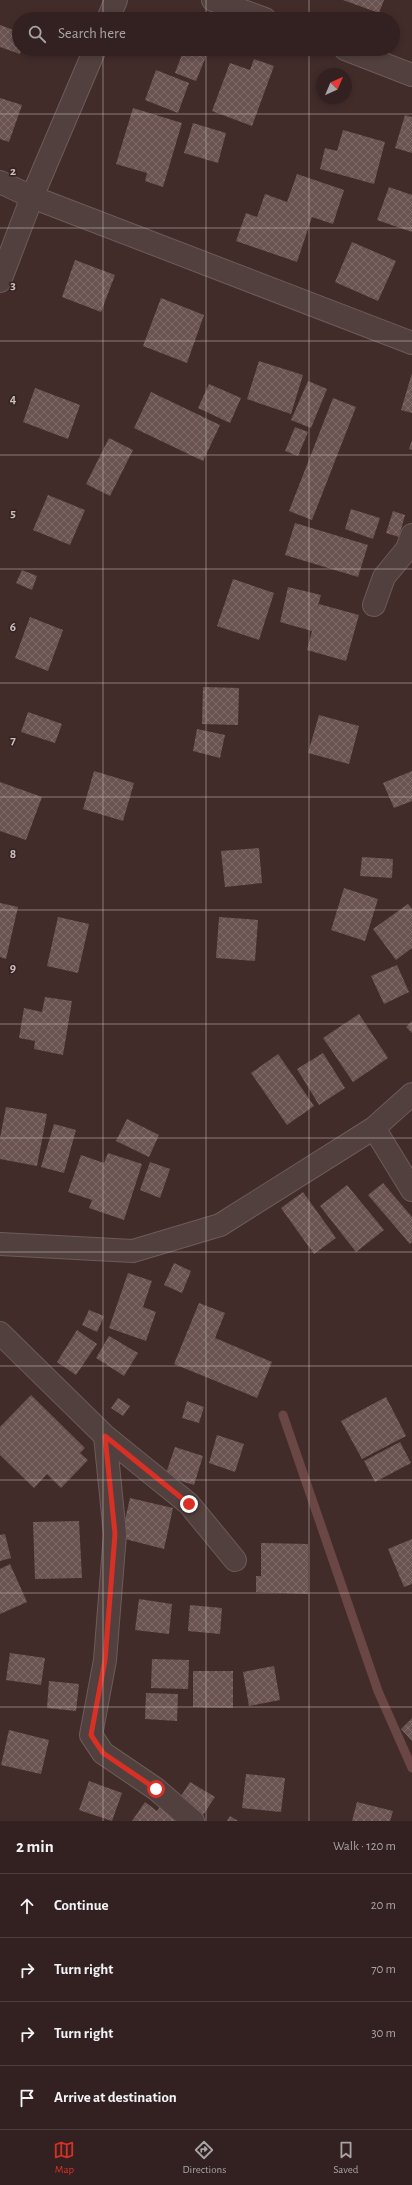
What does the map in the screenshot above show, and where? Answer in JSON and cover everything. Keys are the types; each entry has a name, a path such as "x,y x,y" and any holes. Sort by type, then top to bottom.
{"street":[{"path":"111,12 116,0"},
{"path":"213,0 246,12"},
{"path":"0,281 32,197 92,56"},
{"path":"363,56 412,75"},
{"path":"0,182 32,197 412,343"},
{"path":"374,605 384,578 407,549 412,534"},
{"path":"0,1244 133,1251 220,1225 374,1128 412,1094"},
{"path":"374,1128 412,1190"},
{"path":"0,1333 105,1436 189,1504 234,1560"},
{"path":"105,1436 115,1534 105,1660 91,1735 103,1753 156,1789 192,1821"}],"building":[{"path":"343,0 384,0 379,12"},
{"path":"0,25 12,29 12,51 0,47"},
{"path":"181,56 206,56 196,81 175,73"},
{"path":"254,59 274,66 252,126 212,111 230,63 250,70"},
{"path":"156,70 189,83 178,113 145,100"},
{"path":"0,98 22,105 9,142 0,139"},
{"path":"133,108 182,123 163,187 145,181 147,173 116,164"},
{"path":"405,115 412,117 412,153 395,148"},
{"path":"193,123 226,133 218,163 184,153"},
{"path":"343,130 385,142 374,184 320,169 325,148 337,151"},
{"path":"297,174 344,190 333,224 312,217 297,262 236,241 246,213 257,217 265,194 287,202"},
{"path":"389,187 412,195 412,232 377,220"},
{"path":"352,242 396,261 378,301 335,282"},
{"path":"75,260 115,275 101,312 62,297"},
{"path":"161,298 204,315 187,363 143,346"},
{"path":"259,361 303,375 291,414 247,399"},
{"path":"412,373 412,413 401,410"},
{"path":"308,381 327,389 311,428 291,420"},
{"path":"209,384 241,398 230,423 198,408"},
{"path":"35,388 80,405 68,439 23,422"},
{"path":"151,392 220,425 203,461 134,428"},
{"path":"333,398 356,407 312,520 289,511"},
{"path":"295,427 308,432 298,456 285,451"},
{"path":"109,438 133,450 110,496 86,484"},
{"path":"412,440 412,450 409,449"},
{"path":"48,495 85,510 70,545 33,530"},
{"path":"351,509 380,518 373,539 345,529"},
{"path":"393,511 405,515 399,537 386,533"},
{"path":"295,523 368,545 358,577 285,555"},
{"path":"22,570 37,576 32,590 16,583"},
{"path":"233,579 274,593 259,640 217,626"},
{"path":"288,587 321,595 317,609 319,604 359,615 346,661 307,650 312,631 280,622"},
{"path":"30,617 63,630 48,671 15,658"},
{"path":"203,687 239,688 238,725 202,724"},
{"path":"28,712 62,724 55,743 21,732"},
{"path":"319,715 359,726 349,764 308,753"},
{"path":"197,729 225,735 220,758 193,751"},
{"path":"94,771 134,783 123,821 83,809"},
{"path":"412,771 412,801 394,808 383,783"},
{"path":"0,782 42,797 26,840 0,831"},
{"path":"259,848 262,883 225,887 221,851"},
{"path":"362,857 393,859 392,878 360,876"},
{"path":"344,888 378,899 365,941 331,930"},
{"path":"0,903 18,907 6,959 0,957"},
{"path":"408,904 412,909 412,948 396,960 373,929"},
{"path":"58,917 89,924 78,973 47,966"},
{"path":"219,917 258,920 255,961 216,958"},
{"path":"397,965 409,992 384,1004 371,976"},
{"path":"45,997 72,1001 63,1055 34,1049 35,1041 19,1038 24,1008 42,1012"},
{"path":"359,1014 388,1058 353,1082 323,1038"},
{"path":"412,1021 412,1033 406,1027"},
{"path":"323,1053 345,1088 319,1105 297,1069"},
{"path":"278,1054 314,1106 287,1125 251,1073"},
{"path":"6,1107 47,1114 37,1166 0,1159 0,1138"},
{"path":"127,1119 159,1135 149,1157 116,1141"},
{"path":"54,1124 76,1130 64,1173 41,1167"},
{"path":"108,1153 142,1164 124,1220 89,1208 92,1200 68,1192 81,1155 104,1163"},
{"path":"150,1162 170,1169 160,1198 140,1190"},
{"path":"383,1183 412,1217 412,1242 410,1244 368,1195"},
{"path":"347,1185 384,1230 356,1252 320,1206"},
{"path":"303,1192 336,1238 314,1254 281,1208"},
{"path":"174,1263 191,1271 182,1293 164,1285"},
{"path":"128,1273 152,1281 143,1307 156,1312 146,1341 109,1328"},
{"path":"199,1303 225,1313 215,1338 272,1362 257,1398 174,1364"},
{"path":"89,1310 104,1316 97,1332 82,1325"},
{"path":"77,1330 97,1344 76,1375 57,1362"},
{"path":"109,1336 138,1353 124,1376 96,1358"},
{"path":"31,1395 85,1448 80,1453 88,1460 61,1488 47,1474 34,1488 0,1455 0,1427"},
{"path":"386,1397 406,1436 362,1459 341,1421"},
{"path":"118,1398 130,1406 123,1416 111,1408"},
{"path":"187,1401 204,1407 199,1423 182,1418"},
{"path":"217,1435 244,1444 235,1472 209,1463"},
{"path":"400,1442 411,1463 375,1482 364,1461"},
{"path":"175,1447 203,1456 194,1485 165,1476"},
{"path":"130,1498 173,1508 164,1549 121,1538"},
{"path":"79,1521 82,1578 35,1579 33,1522"},
{"path":"5,1534 11,1558 0,1561 0,1535"},
{"path":"412,1539 412,1584 404,1587 388,1549"},
{"path":"261,1543 308,1544 308,1594 256,1592 256,1576 261,1576"},
{"path":"10,1564 27,1602 0,1614 0,1569"},
{"path":"139,1599 172,1604 169,1634 135,1630"},
{"path":"190,1605 222,1608 220,1634 188,1631"},
{"path":"10,1653 45,1658 41,1685 6,1680"},
{"path":"152,1659 189,1660 188,1689 151,1688"},
{"path":"274,1666 280,1700 249,1706 243,1672"},
{"path":"193,1671 233,1671 233,1708 193,1707"},
{"path":"49,1681 79,1684 76,1711 47,1708"},
{"path":"146,1693 178,1694 177,1721 145,1719"},
{"path":"412,1718 412,1741 401,1729"},
{"path":"9,1730 49,1740 41,1774 1,1765"},
{"path":"246,1774 285,1778 281,1812 242,1808"},
{"path":"89,1781 122,1793 112,1821 79,1810"},
{"path":"190,1782 215,1797 201,1818 177,1802"},
{"path":"145,1802 157,1811 162,1804 179,1821 132,1821"},
{"path":"357,1802 393,1811 390,1821 352,1821"},
{"path":"230,1816 238,1821 227,1821"}],"waterway":[{"path":"283,1415 378,1691 412,1768"}],"route":[{"path":"156,1789 103,1753 91,1735 105,1660 115,1534 105,1436 189,1504"}]}
